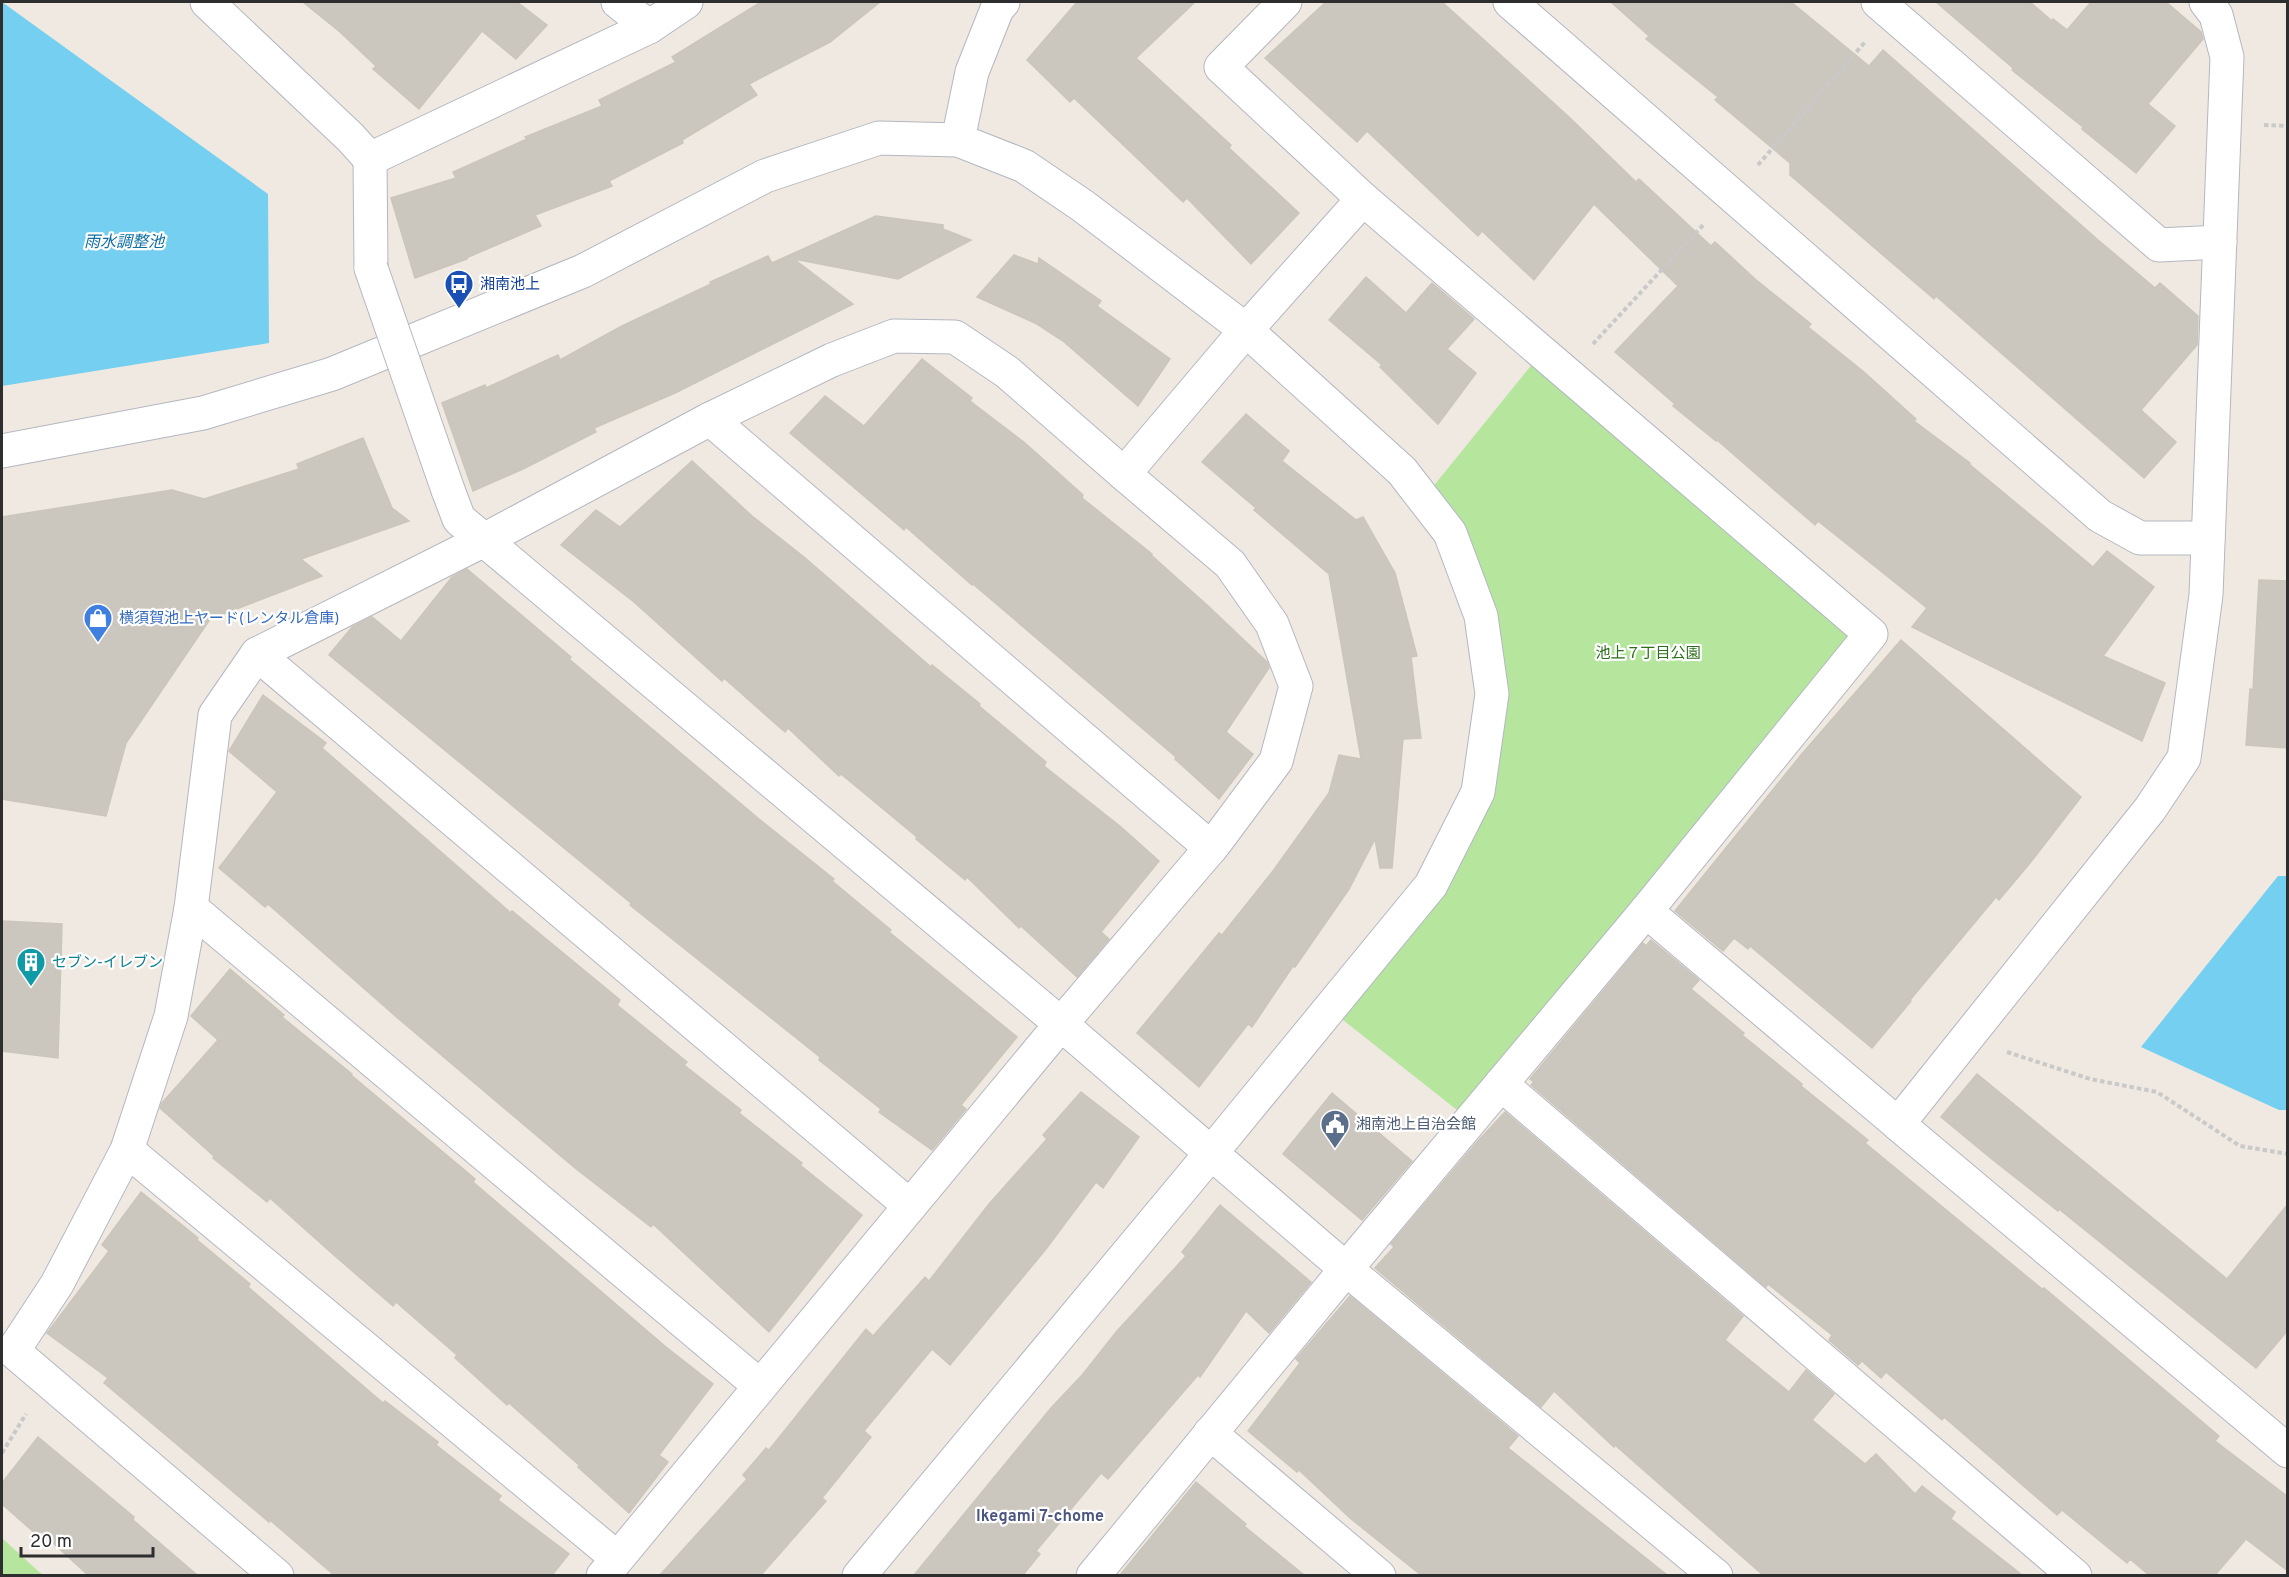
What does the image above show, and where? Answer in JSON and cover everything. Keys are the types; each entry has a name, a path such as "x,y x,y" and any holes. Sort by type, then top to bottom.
{"street":[{"path":"207,2 350,137 370,159 371,268 459,519 1061,1024 1346,1269 1716,1575"},
{"path":"618,2 649,27"},
{"path":"370,159 649,27 686,2"},
{"path":"958,140 972,72 997,9 1003,2"},
{"path":"1093,1575 1646,911 1871,634 1363,200 1221,67 1285,2"},
{"path":"1510,2 2100,516 2140,538 2208,538"},
{"path":"1878,2 2159,245 2220,242"},
{"path":"1898,1124 2150,809 2184,758 2206,595 2227,57 2216,15 2206,2"},
{"path":"2,451 203,413 332,374 583,271 765,176 879,138 958,140 1024,166 1083,206 1246,330 1402,471 1450,533 1480,616 1492,694 1478,792 1431,885 1212,1152 859,1575"},
{"path":"1124,474 1246,330 1363,200"},
{"path":"127,1150 610,1567 1061,1024 1211,848 1276,761 1296,686 1272,624 1230,564 1006,372 956,337 894,336 832,360 710,419 484,540 257,654 215,714 191,908 171,1016 127,1150 57,1284 13,1351 277,1575"},
{"path":"710,419 1211,848"},
{"path":"257,654 910,1206"},
{"path":"191,908 760,1386"},
{"path":"1646,911 2288,1451"},
{"path":"1501,1084 2075,1575"},
{"path":"1210,1433 1379,1575"}],"path":[{"path":"1967,1038 2090,1079 2157,1092 2240,1146 2288,1154"}],"green space":[{"name":"池上７丁目公園","path":"1542,352 1871,634 1471,1121 1329,1009 1431,885 1492,694 1423,499"},
{"path":"2,1538 38,1571 43,1575 2,1575"}],"water":[{"name":"雨水調整池","path":"2,2 268,194 269,343 2,386"},
{"path":"2278,876 2288,876 2287,1110 2279,1110 2141,1047"}],"building":[{"path":"303,2 517,2 547,25 516,59 482,31 419,109 373,69 376,66 340,32"},
{"path":"761,2 880,2 830,42 749,84 757,95 682,140 683,143 609,181 612,186 535,215 541,226 467,259 415,278 391,198 456,178 453,172 527,139 525,137 602,106 599,100 676,62 672,57"},
{"path":"1077,2 1195,2 1136,58 1231,145 1229,148 1299,213 1251,264 1187,198 1183,202 1074,98 1070,102 1027,60"},
{"path":"1326,2 1442,2 1569,117 1636,182 1639,179 1711,246 1715,242 1755,279 1811,324 1808,327 1864,372 1916,419 1914,421 1970,463 2093,567 2107,551 2154,587 2103,656 2165,683 2142,741 1912,627 1927,608 1818,521 1815,525 1717,440 1673,406 1675,404 1615,352 1678,286 1594,204 1534,280 1482,231 1478,236 1367,131 1357,142 1265,58"},
{"path":"1611,2 1791,2 1869,66 1883,50 2098,240 2155,288 2160,283 2198,316 2197,345 2141,410 2176,442 2144,478 1936,296 1934,299 1790,175 1790,163 1715,100 1718,97 1646,39 1649,36"},
{"path":"1936,2 2030,2 2052,21 2053,19 2067,30 2091,2 2166,2 2201,32 2203,39 2148,104 2175,126 2136,173 2012,70 2013,68"},
{"path":"876,216 943,225 943,229 971,240 898,279 794,259 853,304 675,393 594,428 596,432 473,491 442,403 485,385 486,388 558,355 560,360 622,326 711,284 710,282 768,256 772,263"},
{"path":"1014,255 1038,264 1039,258 1101,301 1097,306 1170,359 1138,406 1063,341 1037,324 977,297"},
{"path":"1366,277 1406,313 1432,283 1474,319 1447,349 1476,373 1438,424 1380,367 1382,365 1329,320"},
{"path":"922,359 972,398 970,401 1025,443 1083,495 1082,498 1152,554 1267,662 1269,668 1226,732 1253,754 1219,799 1175,759 1176,757 906,527 904,530 790,433 825,396 864,426"},
{"path":"1246,414 1289,451 1282,461 1356,520 1363,517 1395,573 1417,656 1411,657 1421,738 1403,739 1392,868 1380,868 1375,839 1349,889 1295,967 1293,966 1252,1027 1248,1024 1199,1087 1137,1033 1219,933 1222,935 1273,871 1329,793 1339,755 1361,759 1329,574 1202,462"},
{"name":"横須賀池上ヤード(レンタル倉庫)","path":"363,438 392,508 409,521 301,559 322,576 210,619 126,743 106,816 2,799 2,517 172,490 204,499 299,469 297,464"},
{"path":"692,461 752,516 804,557 931,667 932,665 980,704 979,706 1046,762 1044,766 1121,827 1159,861 1101,932 1109,939 1077,977 1021,926 1019,928 967,877 965,880 841,774 839,776 788,728 785,732 724,678 722,681 634,602 561,545 596,510 620,527"},
{"path":"467,569 571,657 569,659 834,879 832,881 891,930 889,932 1017,1037 961,1105 966,1109 932,1150 879,1112 881,1109 819,1060 820,1057 630,905 631,903 329,655 352,627 372,617 401,641 452,577"},
{"path":"2259,580 2288,581 2288,748 2246,745 2250,689 2253,690"},
{"path":"1901,640 2081,797 2030,863 1999,900 1996,897 1872,1048 1750,946 1748,949 1734,938 1723,951 1675,911 1801,755"},
{"path":"263,695 326,743 322,748 511,913 512,911 620,1000 617,1005 687,1062 684,1065 741,1110 739,1113 862,1215 769,1332 653,1224 651,1227 575,1168 400,1020 268,904 265,907 219,868 277,792 229,751"},
{"name":"セブン-イレブン","path":"2,921 62,924 58,1058 2,1051"},
{"path":"1651,940 1699,980 1691,989 1802,1084 1801,1086 1868,1140 1865,1143 2042,1289 2044,1288 2219,1436 2215,1441 2288,1497 2288,1571 2246,1539 2215,1575 2149,1575 2130,1559 2127,1563 2062,1510 2057,1515 1944,1417 1942,1420 1886,1372 1881,1378 1862,1361 1858,1365 1829,1340 1832,1335 1768,1284 1766,1287 1531,1085 1534,1082 1530,1079 1643,943 1646,946"},
{"path":"230,969 284,1015 282,1017 475,1179 473,1182 666,1347 713,1384 659,1455 668,1462 629,1513 578,1467 579,1465 509,1403 507,1405 455,1358 457,1355 396,1302 393,1306 270,1198 267,1202 213,1158 214,1156 160,1108 218,1040 191,1016"},
{"path":"1977,1074 2227,1279 2288,1204 2288,1330 2256,1368 1941,1117"},
{"path":"1081,1092 1139,1137 1103,1188 1096,1182 1046,1249 950,1365 932,1349 864,1431 871,1437 822,1498 826,1501 761,1575 660,1575 747,1479 743,1475 766,1448 769,1450 866,1329 873,1336 925,1277 929,1281 989,1204 1047,1139 1043,1135"},
{"path":"1332,1093 1412,1161 1362,1220 1283,1154"},
{"path":"1505,1112 1743,1316 1725,1340 1789,1392 1806,1370 1834,1394 1812,1420 1865,1464 1876,1454 1915,1494 1922,1486 1955,1512 1951,1519 2022,1575 1763,1575 1615,1445 1614,1447 1554,1391 1541,1407 1375,1268 1394,1247 1391,1244"},
{"path":"141,1192 198,1238 197,1240 250,1284 248,1287 383,1403 385,1401 438,1442 436,1445 501,1496 498,1500 569,1554 552,1575 334,1575 104,1383 108,1378 47,1333 109,1251 102,1245"},
{"path":"1220,1205 1311,1282 1269,1333 1246,1311 1200,1377 1198,1375 1108,1479 1101,1473 1036,1551 1040,1554 1023,1575 914,1575 1051,1408 1186,1256 1182,1252"},
{"path":"1350,1296 1518,1436 1508,1448 1667,1575 1421,1575 1350,1518 1299,1470 1297,1472 1248,1431 1300,1363 1296,1359"},
{"path":"38,1437 134,1517 133,1520 197,1575 88,1575 40,1531 37,1535 2,1504 2,1483"},
{"path":"1196,1482 1246,1524 1244,1526 1304,1575 1120,1575"}],"place":[{"name":"湘南池上","path":"459,310"},
{"name":"横須賀池上ヤード(レンタル倉庫)","path":"98,644"},
{"name":"セブン-イレブン","path":"31,988"},
{"name":"湘南池上自治会館","path":"1335,1150"}],"district":[{"name":"Ikegami 7-chome","path":"1040,1515"}]}
